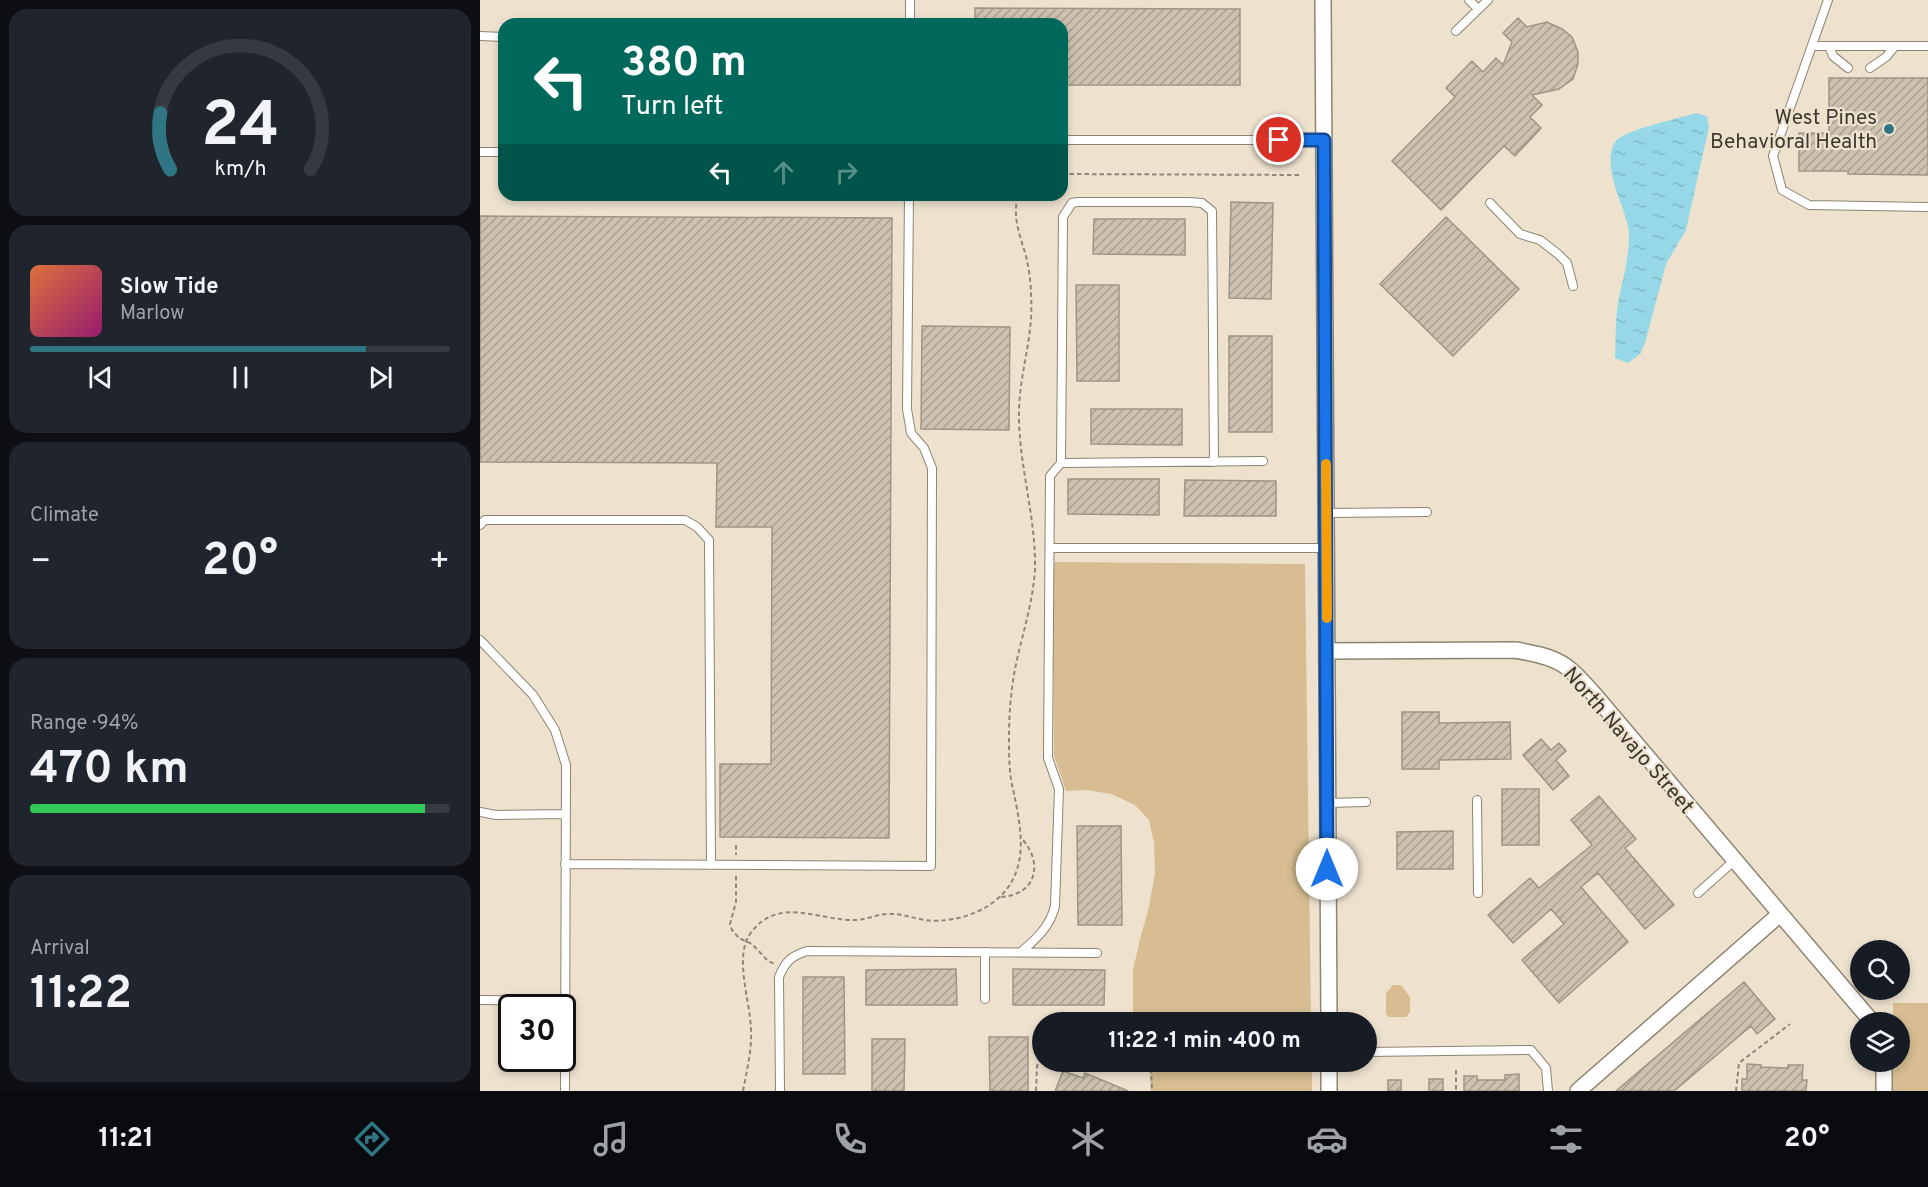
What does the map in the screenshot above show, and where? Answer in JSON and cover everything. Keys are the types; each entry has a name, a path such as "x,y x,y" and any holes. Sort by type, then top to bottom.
{"street":[{"path":"1323,0 1329,1012"},
{"name":"North Navajo Street","path":"1327,651 1515,650 1554,658 1567,665 1863,1012"},
{"path":"1578,1091 1779,915"},
{"path":"1329,1072 1329,1091"},
{"path":"1884,1072 1884,1091"}],"lane":[{"path":"910,0 910,18"},
{"path":"1469,0 1478,9"},
{"path":"1456,32 1488,0"},
{"path":"1828,0 1773,156 1782,190 1809,205 1928,207"},
{"path":"480,36 498,37"},
{"path":"1812,46 1928,46"},
{"path":"1829,46 1833,56 1848,68"},
{"path":"1870,68 1886,57 1895,46"},
{"path":"1068,140 1324,140"},
{"path":"480,152 498,152"},
{"path":"566,864 931,866 933,468 924,448 911,433 907,409 909,201"},
{"path":"1021,952 1041,933 1053,915 1055,906 1059,789 1048,758 1050,476 1061,463 1063,217 1072,203 1189,202 1202,203 1212,211 1214,462"},
{"path":"1490,203 1520,234 1540,240 1558,254 1567,263 1574,286"},
{"path":"1061,463 1263,461"},
{"path":"1326,513 1427,512"},
{"path":"480,525 485,520 685,520 697,527 709,540 711,865"},
{"path":"1050,548 1326,548"},
{"path":"480,640 532,695 555,730 566,765 565,994"},
{"path":"1477,800 1478,893"},
{"path":"1327,803 1366,802"},
{"path":"480,812 566,814"},
{"path":"1698,893 1734,861"},
{"path":"780,1091 779,977 783,965 789,958 807,951 1097,953"},
{"path":"985,952 985,999"},
{"path":"480,1000 498,1000"},
{"path":"1377,1052 1531,1050 1546,1068 1548,1091"},
{"path":"565,1072 565,1091"}],"path":[{"path":"1068,174 1301,175"},
{"path":"743,1091 749,1065 752,1030 747,986 741,963 751,934 764,921 789,911 856,920 887,913 925,920 959,919 977,912 999,897 1013,879 1020,853 1021,838 1011,780 1010,717 1016,666 1029,612 1035,567 1033,522 1022,465 1020,433 1021,386 1032,298 1026,256 1016,221 1018,201"},
{"path":"999,897 1012,896 1023,890 1031,881 1034,856 1021,838"},
{"path":"736,845 736,903 730,924 732,930 739,938 748,940 768,961 783,965"},
{"path":"1736,1091 1739,1063 1790,1024"},
{"path":"1456,1070 1456,1091"},
{"path":"1036,1072 1036,1091"},
{"path":"1151,1072 1152,1091"}],"shaded area":[{"path":"1053,562 1305,564 1311,1012 1133,1012 1133,970 1155,873 1154,843 1149,820 1135,805 1111,794 1087,790 1066,791 1054,756"},
{"path":"1393,985 1401,985 1410,997 1410,1012 1406,1017 1389,1017 1386,1014 1386,993"},
{"path":"1893,1003 1928,1003 1928,1091 1892,1091 1892,1072 1910,1072 1910,1012 1893,1012"},
{"path":"1150,1072 1312,1072 1312,1091 1151,1091"}],"water":[{"path":"1696,113 1707,116 1709,127 1686,230 1666,264 1645,343 1640,354 1628,363 1615,358 1617,310 1628,255 1629,235 1614,184 1610,162 1611,151 1615,142 1629,133"}],"building":[{"path":"975,8 1240,9 1240,85 1068,85 1068,18 975,18"},
{"path":"1518,18 1527,27 1547,22 1572,37 1578,52 1578,64 1573,79 1559,89 1532,95 1542,105 1530,117 1541,128 1515,156 1504,146 1441,210 1392,161 1455,97 1446,88 1472,61 1483,72 1496,58 1503,65 1512,42 1503,33"},
{"name":"West Pines Behavioral Health","path":"1829,78 1928,78 1928,175 1799,171 1799,133 1829,133"},
{"path":"1231,202 1273,203 1271,299 1229,298"},
{"path":"480,216 892,218 889,838 720,837 720,764 771,764 772,527 716,527 717,463 480,462"},
{"path":"1446,217 1519,289 1453,356 1380,284"},
{"path":"1094,219 1185,219 1185,255 1093,254"},
{"path":"1076,285 1119,285 1119,381 1077,381"},
{"path":"922,326 1010,327 1009,430 921,429"},
{"path":"1229,336 1272,336 1272,432 1229,432"},
{"path":"1091,409 1182,409 1182,445 1091,444"},
{"path":"1068,479 1159,479 1159,515 1068,514"},
{"path":"1185,480 1276,481 1276,516 1184,516"},
{"path":"1402,712 1439,712 1439,723 1510,722 1511,759 1439,760 1439,769 1402,769"},
{"path":"1541,739 1551,750 1559,743 1566,751 1556,760 1569,776 1553,790 1523,755"},
{"path":"1502,789 1539,789 1539,845 1502,845"},
{"path":"1599,796 1636,839 1625,848 1674,905 1645,929 1598,873 1581,887 1628,942 1559,1003 1522,960 1564,924 1551,909 1513,943 1488,915 1530,878 1539,888 1592,845 1571,820"},
{"path":"1077,826 1121,826 1122,925 1078,925"},
{"path":"1453,831 1453,869 1397,869 1397,832"},
{"path":"956,969 957,1005 866,1005 866,970"},
{"path":"1013,969 1105,970 1104,1005 1013,1005"},
{"path":"803,977 844,977 845,1074 803,1074"},
{"path":"1744,982 1775,1019 1757,1034 1751,1026 1674,1091 1616,1091"},
{"path":"989,1037 1028,1037 1028,1091 990,1091"},
{"path":"872,1039 905,1039 904,1091 872,1091"},
{"path":"1747,1064 1788,1068 1788,1065 1803,1065 1802,1080 1807,1080 1806,1091 1742,1091 1742,1079 1747,1079"},
{"path":"1063,1072 1066,1072 1083,1078 1085,1073 1128,1091 1055,1091"},
{"path":"1519,1074 1519,1091 1464,1091 1464,1076 1477,1076 1477,1080 1505,1080 1505,1075"},
{"path":"1429,1079 1443,1079 1443,1091 1429,1091"},
{"path":"1388,1080 1401,1080 1401,1091 1388,1091"}],"slow traffic":[{"path":"1326,464 1327,618"}],"place":[{"name":"West Pines Behavioral Health","path":"1889,129"}],"route":[{"path":"1279,140 1324,140 1327,869"}]}
